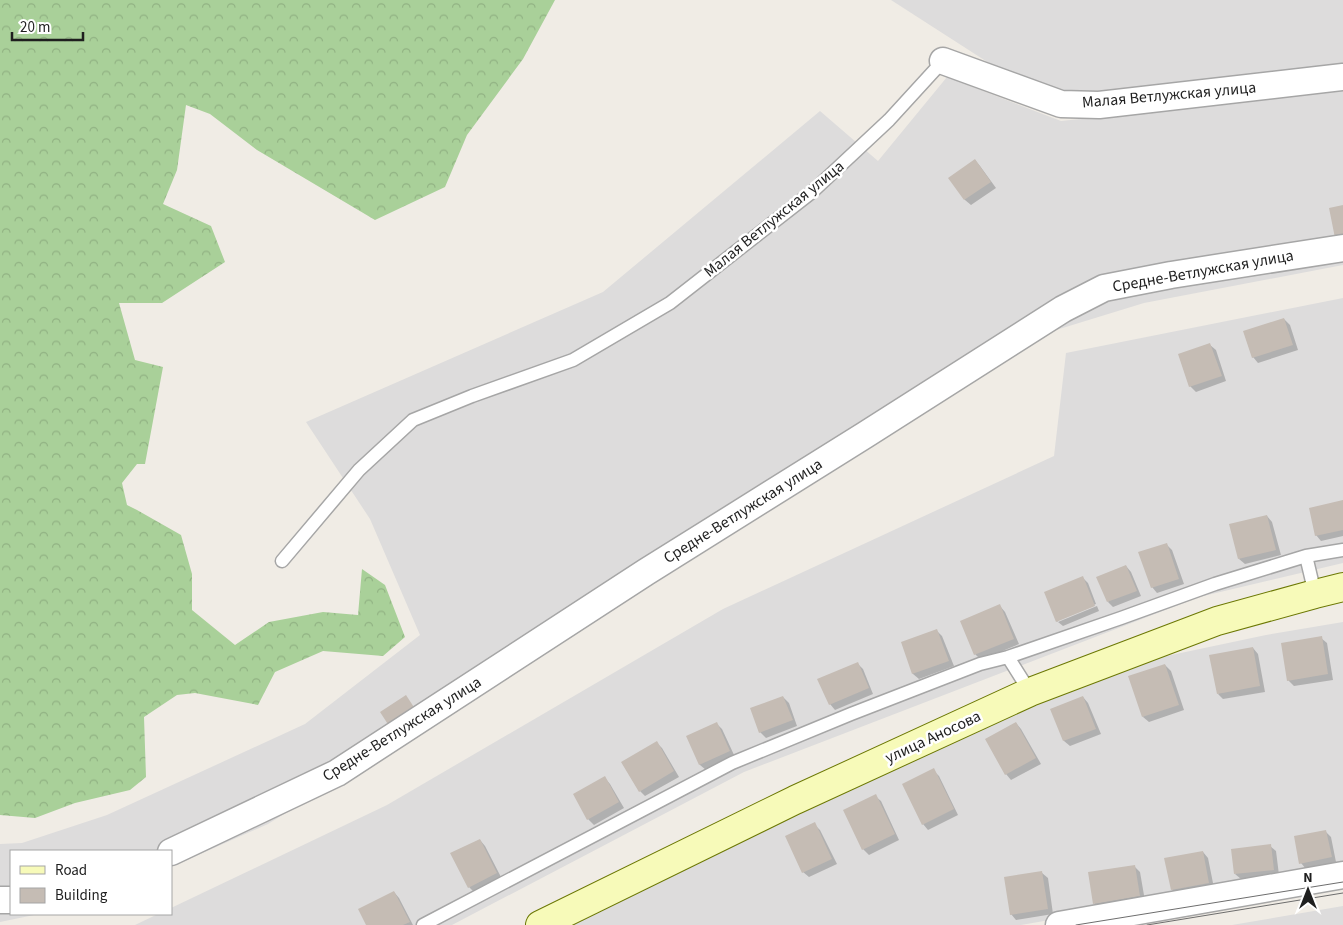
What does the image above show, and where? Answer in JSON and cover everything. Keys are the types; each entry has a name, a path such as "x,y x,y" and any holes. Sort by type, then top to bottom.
{"main road":[{"name":"улица Аносова","path":"540,925 795,800 1030,692 1216,621 1343,587"}],"street":[{"name":"Малая Ветлужская улица","path":"943,62 1061,104 1099,105 1343,77"},
{"name":"Средне-Ветлужская улица","path":"172,852 337,773 646,572 1063,309 1104,288 1171,275 1343,248"},
{"path":"1060,925 1343,875"}],"lane":[{"name":"Малая Ветлужская улица","path":"282,561 359,470 413,420 472,396 572,360 670,303 812,192 888,120 943,62"},
{"path":"423,925 732,763 852,714 980,664 1008,657 1215,584 1306,556 1343,550"},
{"path":"1306,556 1315,594"},
{"path":"1008,657 1030,692"}],"shaded area":[{"path":"891,0 1343,0 1343,67 1074,94 1006,74"},
{"path":"947,77 1061,121 1343,91 1343,265 1144,303 1030,338 488,687 268,824 172,867 172,850 10,850 10,915 34,915 0,922 0,844 22,843 107,815 305,724 420,635 370,519 306,422 603,292 820,111 878,161"},
{"path":"1343,298 1343,563 1199,597 744,772 452,925 135,925 156,915 172,915 172,908 387,805 723,609 1054,456 1066,353"},
{"path":"1343,622 1343,869 1021,925 567,925 877,772 1042,699 1157,658 1266,635"},
{"path":"1343,906 1343,925 1232,925"}],"green space":[{"path":"0,0 555,0 523,59 467,135 445,187 375,220 257,150 210,114 186,105 177,170 163,204 211,226 225,262 162,303 119,303 135,360 163,367 145,464 137,464 122,483 127,505 181,535 192,574 192,610 235,645 269,622 323,612 358,615 362,569 385,585 405,637 383,656 323,651 275,672 258,705 195,693 177,695 144,717 146,777 130,790 75,803 35,818 0,815"}],"building":[{"path":"975,159 991,182 964,200 948,178"},
{"path":"1343,205 1343,241 1336,243 1329,208"},
{"path":"1284,318 1293,345 1252,358 1243,331"},
{"path":"1210,343 1222,376 1189,387 1178,354"},
{"path":"1343,500 1343,530 1315,536 1309,508"},
{"path":"1267,515 1276,550 1238,559 1229,524"},
{"path":"1167,543 1179,579 1151,588 1138,552"},
{"path":"1126,565 1137,591 1107,602 1096,577"},
{"path":"1083,576 1095,606 1056,622 1044,592"},
{"path":"1000,604 1014,639 974,655 960,621"},
{"path":"937,629 949,661 912,674 901,642"},
{"path":"1322,636 1328,674 1287,681 1281,643"},
{"path":"1253,647 1260,686 1217,694 1209,655"},
{"path":"858,662 869,688 829,705 817,679"},
{"path":"1165,664 1179,705 1142,717 1128,676"},
{"path":"406,695 419,715 393,732 380,712"},
{"path":"783,696 793,720 759,733 750,708"},
{"path":"1083,696 1096,729 1063,741 1050,709"},
{"path":"717,722 730,751 699,765 686,736"},
{"path":"1016,722 1036,758 1005,775 985,739"},
{"path":"657,741 674,771 639,792 621,762"},
{"path":"934,768 954,809 922,825 902,784"},
{"path":"605,776 619,802 587,820 573,794"},
{"path":"876,794 895,834 862,850 843,810"},
{"path":"815,822 832,859 802,873 785,836"},
{"path":"1326,830 1332,857 1299,864 1294,836"},
{"path":"480,839 497,873 468,888 450,853"},
{"path":"1271,844 1274,870 1234,874 1231,849"},
{"path":"1203,851 1209,883 1171,890 1164,858"},
{"path":"1135,865 1140,896 1093,904 1088,872"},
{"path":"1042,871 1048,909 1010,915 1004,877"},
{"path":"394,891 410,922 403,925 366,925 358,909"}],"tram line":[{"path":"1076,925 1343,882"},
{"path":"1147,925 1343,893"}]}
